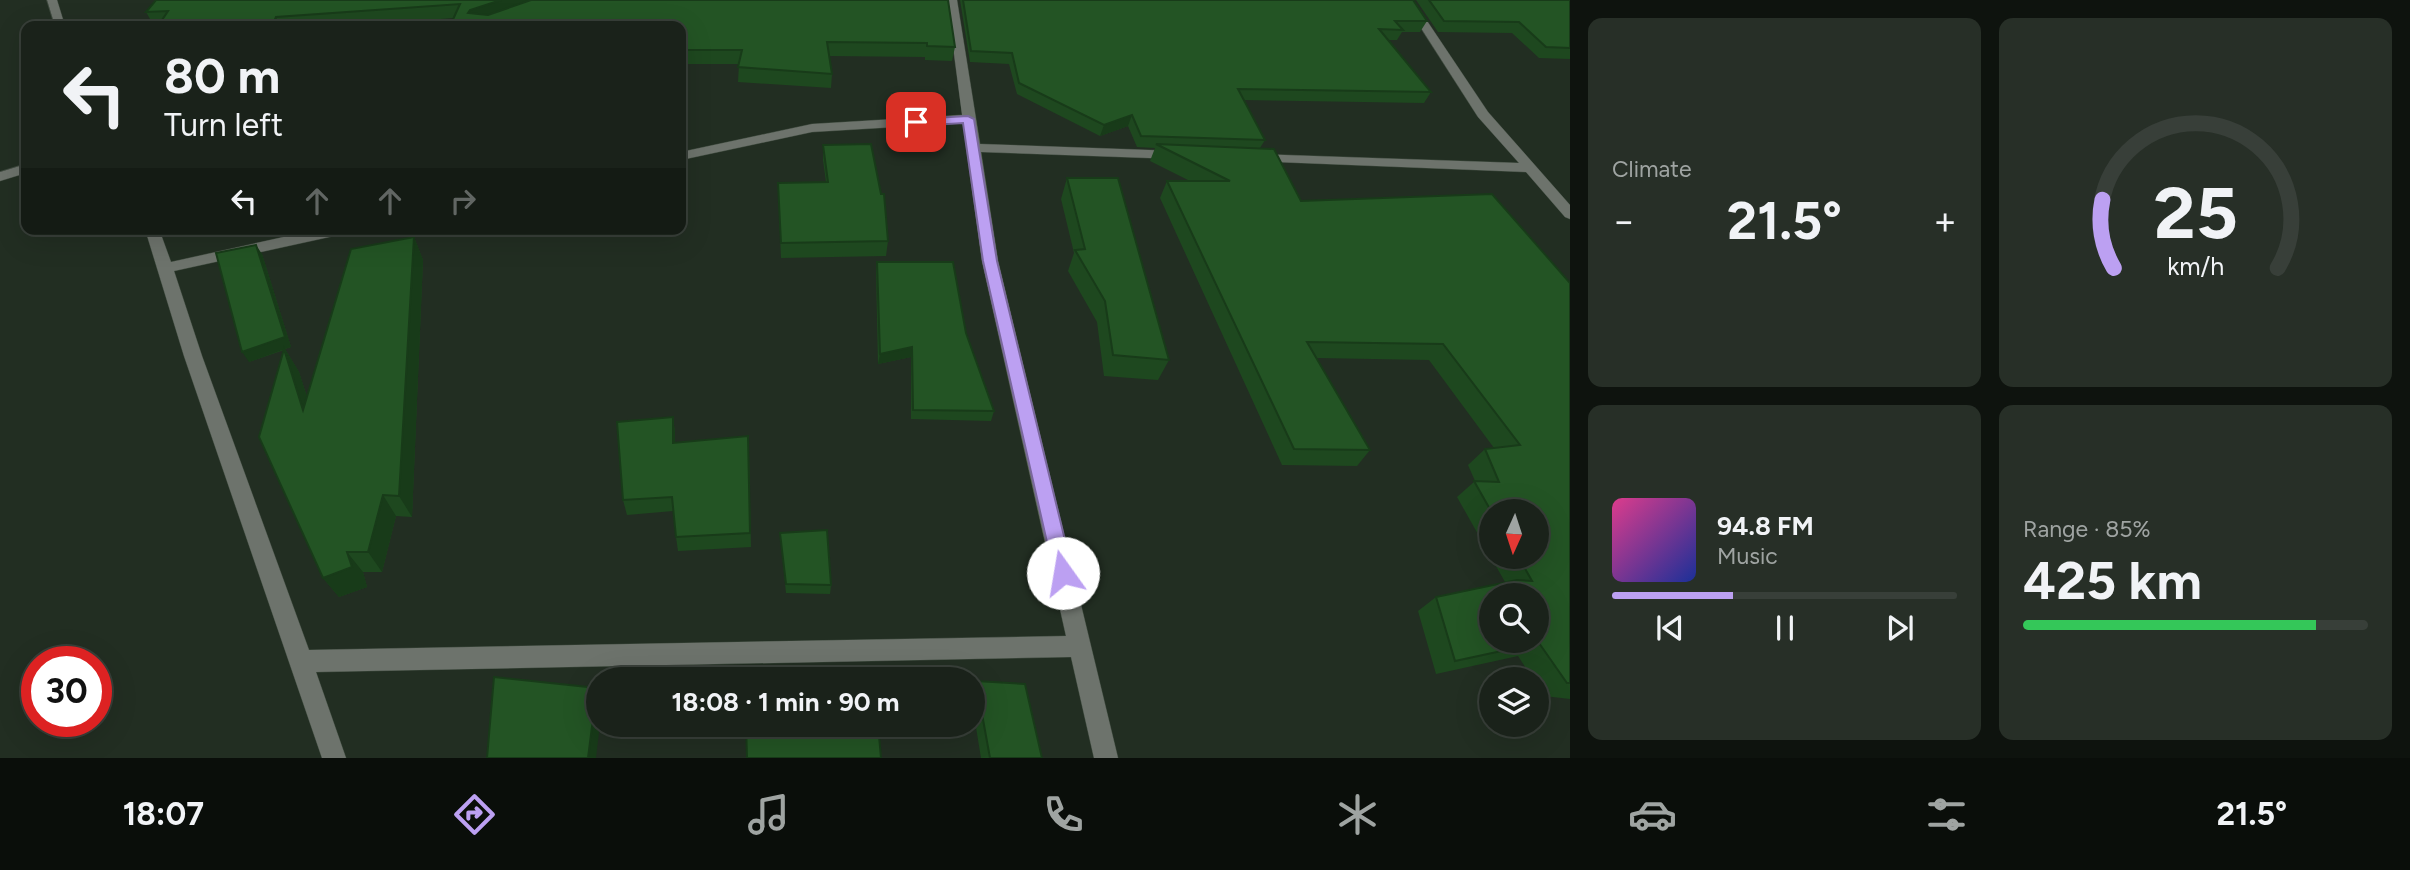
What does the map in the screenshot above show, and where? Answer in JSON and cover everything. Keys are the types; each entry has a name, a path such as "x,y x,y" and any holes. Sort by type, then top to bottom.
{"street":[{"path":"52,0 59,21"},
{"path":"952,0 990,261 1106,758"},
{"path":"1408,0 1483,114 1570,214"},
{"path":"686,155 812,128 968,119"},
{"path":"973,148 1196,156"},
{"path":"1237,158 1530,168"},
{"path":"0,177 21,170"},
{"path":"154,235 191,353 303,661 334,758"},
{"path":"166,268 317,235"},
{"path":"303,661 1080,646"}],"building":[{"path":"156,0 501,0 468,13 488,15 531,0 948,0 955,47 927,46 927,43 827,42 832,74 738,67 742,50 686,50 686,21 452,21 460,4 276,17 274,21 161,21 168,11 146,12"},
{"path":"963,0 1413,0 1427,21 1395,21 1403,30 1379,29 1431,92 1238,89 1265,140 1141,136 1132,115 1104,125 1019,83 1012,53 971,51"},
{"path":"1429,0 1570,0 1570,48 1546,47 1519,22 1444,21"},
{"path":"871,144 881,194 884,194 888,241 781,243 778,183 828,182 823,145"},
{"path":"1156,144 1274,149 1301,201 1492,194 1570,283 1570,683 1567,683 1546,653 1549,653 1549,583 1503,583 1532,581 1525,569 1549,569 1549,499 1484,499 1474,481 1499,482 1485,449 1520,445 1443,344 1307,342 1370,450 1294,449 1167,181 1230,181"},
{"path":"1067,178 1118,178 1169,360 1113,355 1105,301 1075,250 1085,249"},
{"path":"414,237 399,496 383,495 368,552 347,552 352,567 323,578 259,437 284,349 303,410 351,249"},
{"path":"256,245 285,337 242,352 216,253"},
{"path":"877,262 953,262 966,333 994,411 913,410 912,347 880,354"},
{"path":"673,417 673,443 748,436 750,533 676,537 672,497 623,500 617,422"},
{"path":"827,530 831,585 786,584 780,533"},
{"path":"1479,588 1479,653 1492,653 1455,661 1436,597"},
{"path":"494,677 586,687 586,737 591,737 588,758 487,758"},
{"path":"985,682 1025,684 1042,758 990,758 985,730"},
{"path":"746,737 879,737 881,758 747,758"}],"route":[{"path":"916,122 968,119 990,261 1063,573"}]}
